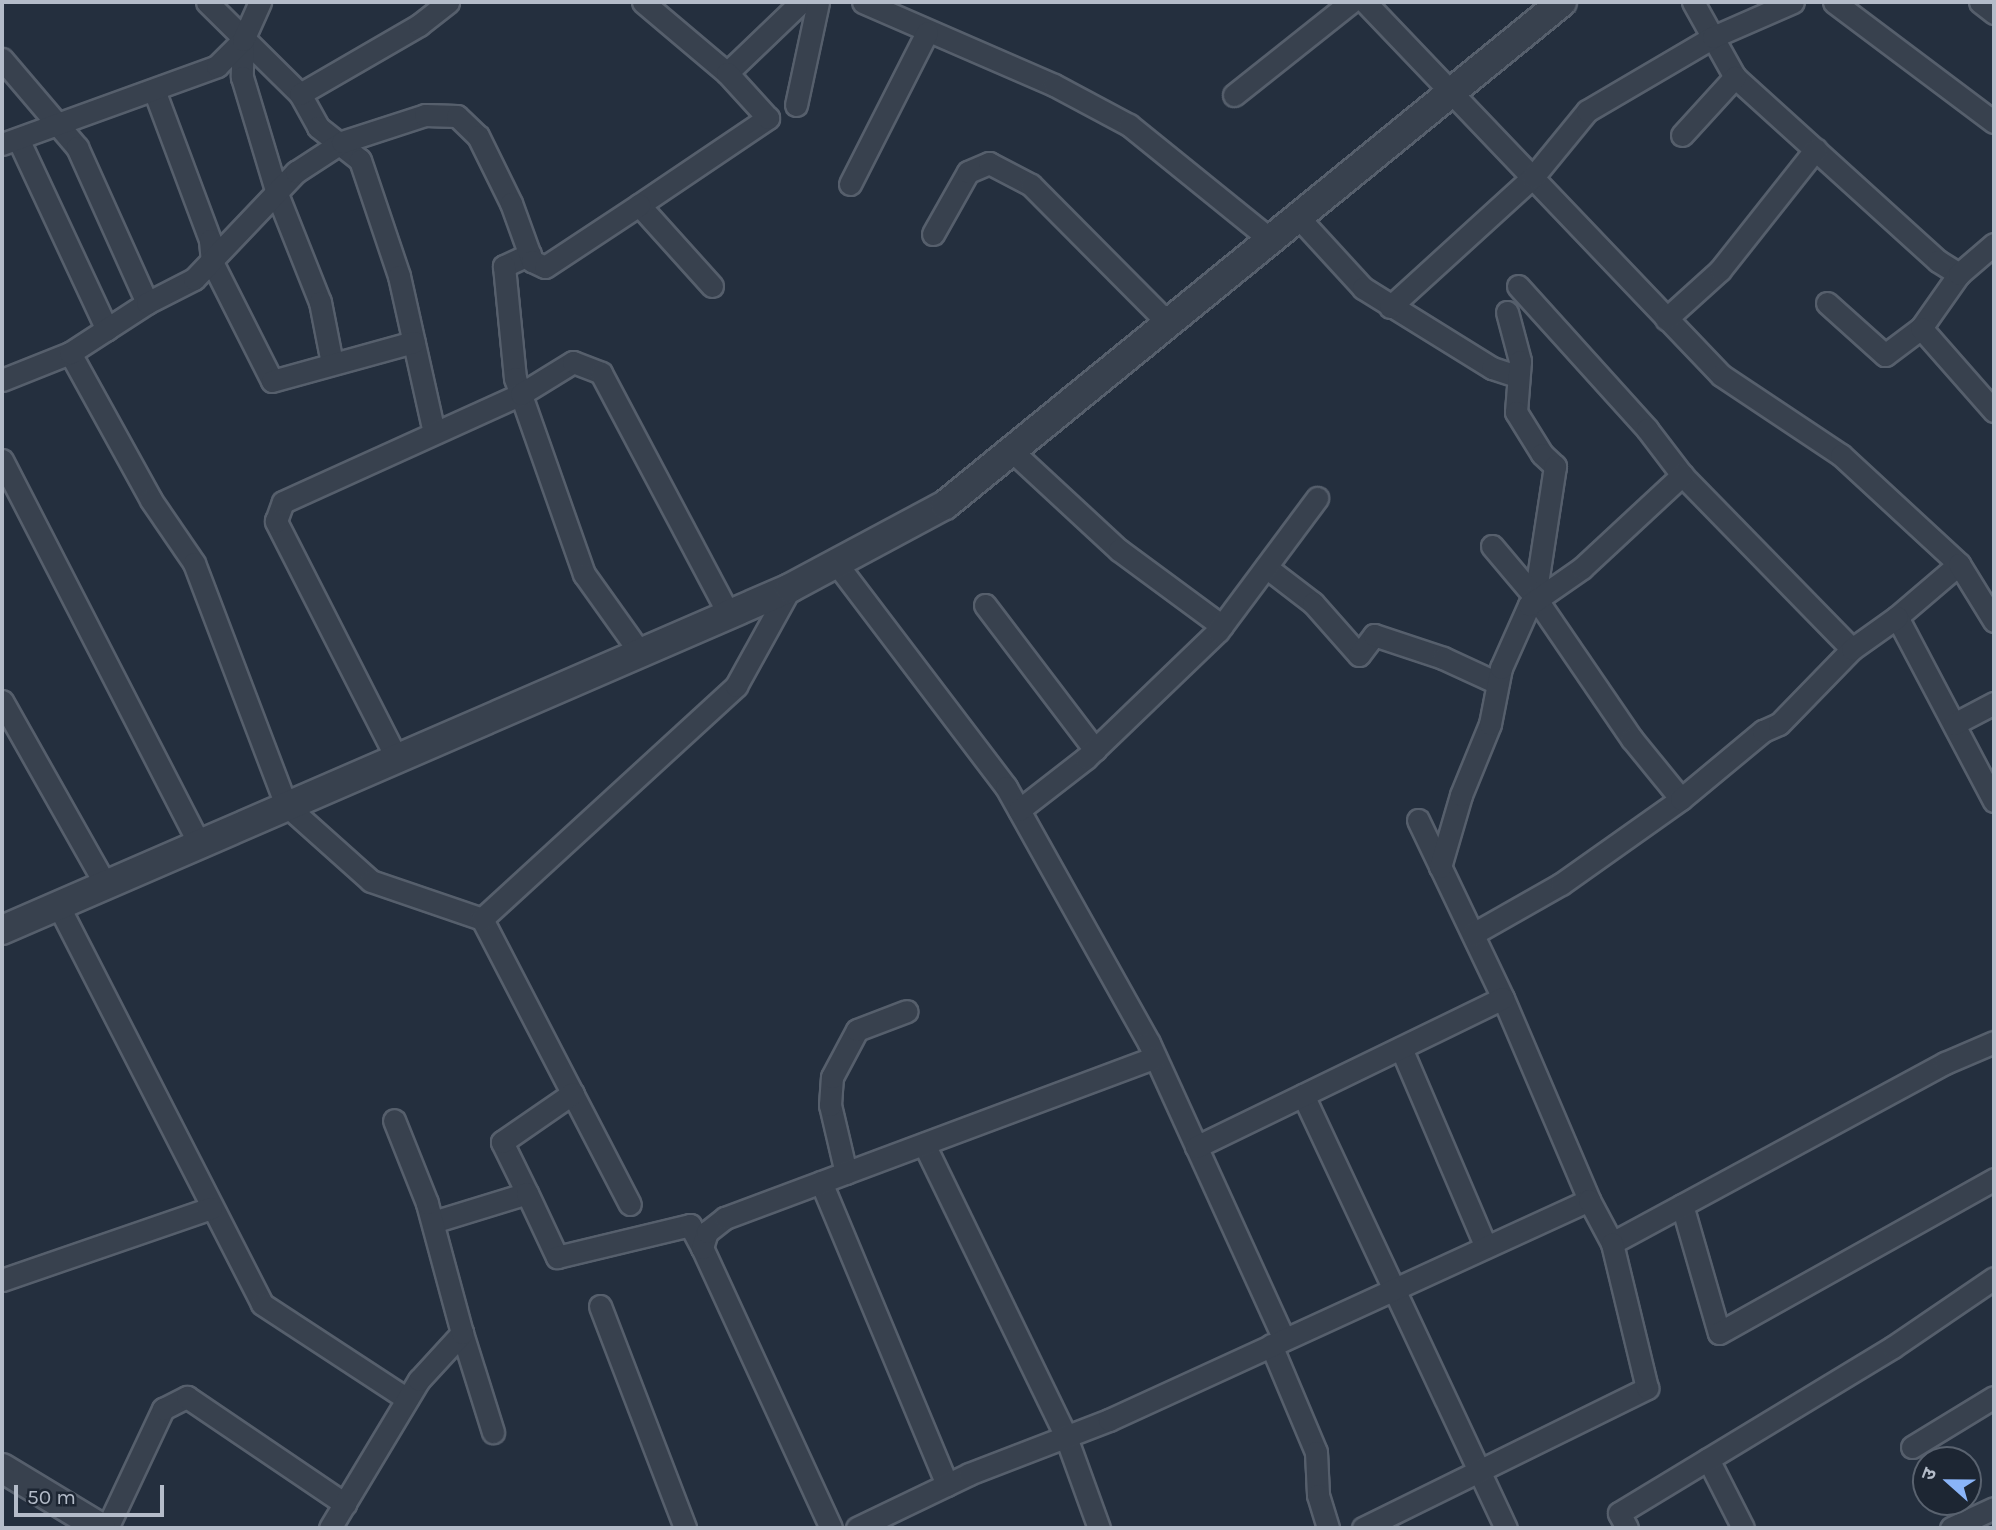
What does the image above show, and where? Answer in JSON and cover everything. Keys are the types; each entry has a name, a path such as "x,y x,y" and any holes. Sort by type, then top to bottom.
{"street":[{"path":"207,2 300,94 318,127 342,142 360,160 399,276 434,433"},
{"path":"107,330 10,142 217,66 243,40 260,2"},
{"path":"300,94 419,25 448,2"},
{"path":"2,380 70,353 147,303 194,279 296,172 342,142 425,115 457,116 478,136 532,261 545,267 768,118 727,73 643,2"},
{"path":"727,73 801,2"},
{"path":"796,105 818,2"},
{"path":"863,2 1054,85 1129,125 1270,239"},
{"path":"1234,95 1351,2"},
{"path":"1365,2 1721,375 1841,455 1959,564 1994,621"},
{"path":"2,930 639,650 790,588 945,505 1562,2"},
{"path":"1693,2 1735,77 1938,261 1959,274"},
{"path":"1390,307 1533,177 1587,111 1713,37 1793,2"},
{"path":"1834,2 1994,122"},
{"path":"1980,2 1994,13"},
{"path":"850,184 927,32"},
{"path":"243,40 242,77 277,194 320,302 332,363"},
{"path":"2,59 77,147 147,303"},
{"path":"1682,135 1735,77"},
{"path":"154,90 210,240 212,262 272,381 414,342"},
{"path":"1666,319 1720,270 1816,149"},
{"path":"933,234 968,173 989,163 1031,185 1168,323"},
{"path":"639,205 712,286"},
{"path":"1298,217 1363,288 1492,369 1516,376"},
{"path":"1827,303 1885,355 1921,328 1959,274 1994,244"},
{"path":"530,254 504,266 515,377 584,575 639,650"},
{"path":"1518,286 1647,429 1682,475 1852,649"},
{"path":"1440,867 1461,795 1490,723 1497,683 1513,638 1535,597 1555,466 1516,412 1516,376 1520,360 1507,312"},
{"path":"1921,328 1994,411"},
{"path":"70,353 151,500 194,563 286,805 371,881 482,919 630,1204"},
{"path":"396,757 276,521 284,502 521,394 573,362 601,373 728,612"},
{"path":"1012,451 1119,550 1222,626"},
{"path":"2,460 199,843"},
{"path":"1535,597 1583,568 1682,475"},
{"path":"1019,810 1095,750 1222,626 1317,498"},
{"path":"1492,546 1535,597 1632,739 1681,799"},
{"path":"836,563 1019,810 1155,1057 1196,1147 1277,1342 1316,1452 1318,1495 1328,1528"},
{"path":"1473,934 1561,884 1681,799 1763,731 1779,724 1852,649 1896,617 1959,564"},
{"path":"1266,566 1313,603 1359,655 1374,635 1443,658 1497,683"},
{"path":"482,919 736,686 790,588"},
{"path":"985,605 1095,750"},
{"path":"1896,617 1994,801"},
{"path":"2,701 105,884"},
{"path":"1954,724 1994,703"},
{"path":"1363,1528 1478,1474 1647,1388 1612,1243 1590,1200 1503,998 1418,820"},
{"path":"58,905 262,1304 407,1399"},
{"path":"1196,1147 1503,998"},
{"path":"846,1173 830,1105 835,1068 857,1030 906,1011"},
{"path":"1612,1243 1945,1063 1992,1047"},
{"path":"1401,1048 1486,1247"},
{"path":"702,1248 707,1232 725,1218 1155,1057"},
{"path":"573,1093 502,1142 557,1258 690,1225 831,1528"},
{"path":"1303,1095 1395,1288 1478,1474 1506,1528"},
{"path":"394,1120 433,1222 462,1333 493,1432"},
{"path":"924,1144 1066,1437 1099,1528"},
{"path":"1682,1205 1719,1333 1994,1179"},
{"path":"821,1182 947,1485"},
{"path":"433,1222 527,1193"},
{"path":"857,1528 947,1485 1066,1437 1590,1200"},
{"path":"2,1280 211,1208"},
{"path":"1627,1528 1619,1513 1893,1347 1994,1278"},
{"path":"600,1306 685,1528"},
{"path":"330,1528 419,1380 462,1333"},
{"path":"107,1528 163,1409 187,1397 345,1504"},
{"path":"1914,1446 1994,1397"},
{"path":"1708,1459 1743,1528"},
{"path":"2,1468 101,1528"},
{"path":"1951,1528 1994,1508"}]}
